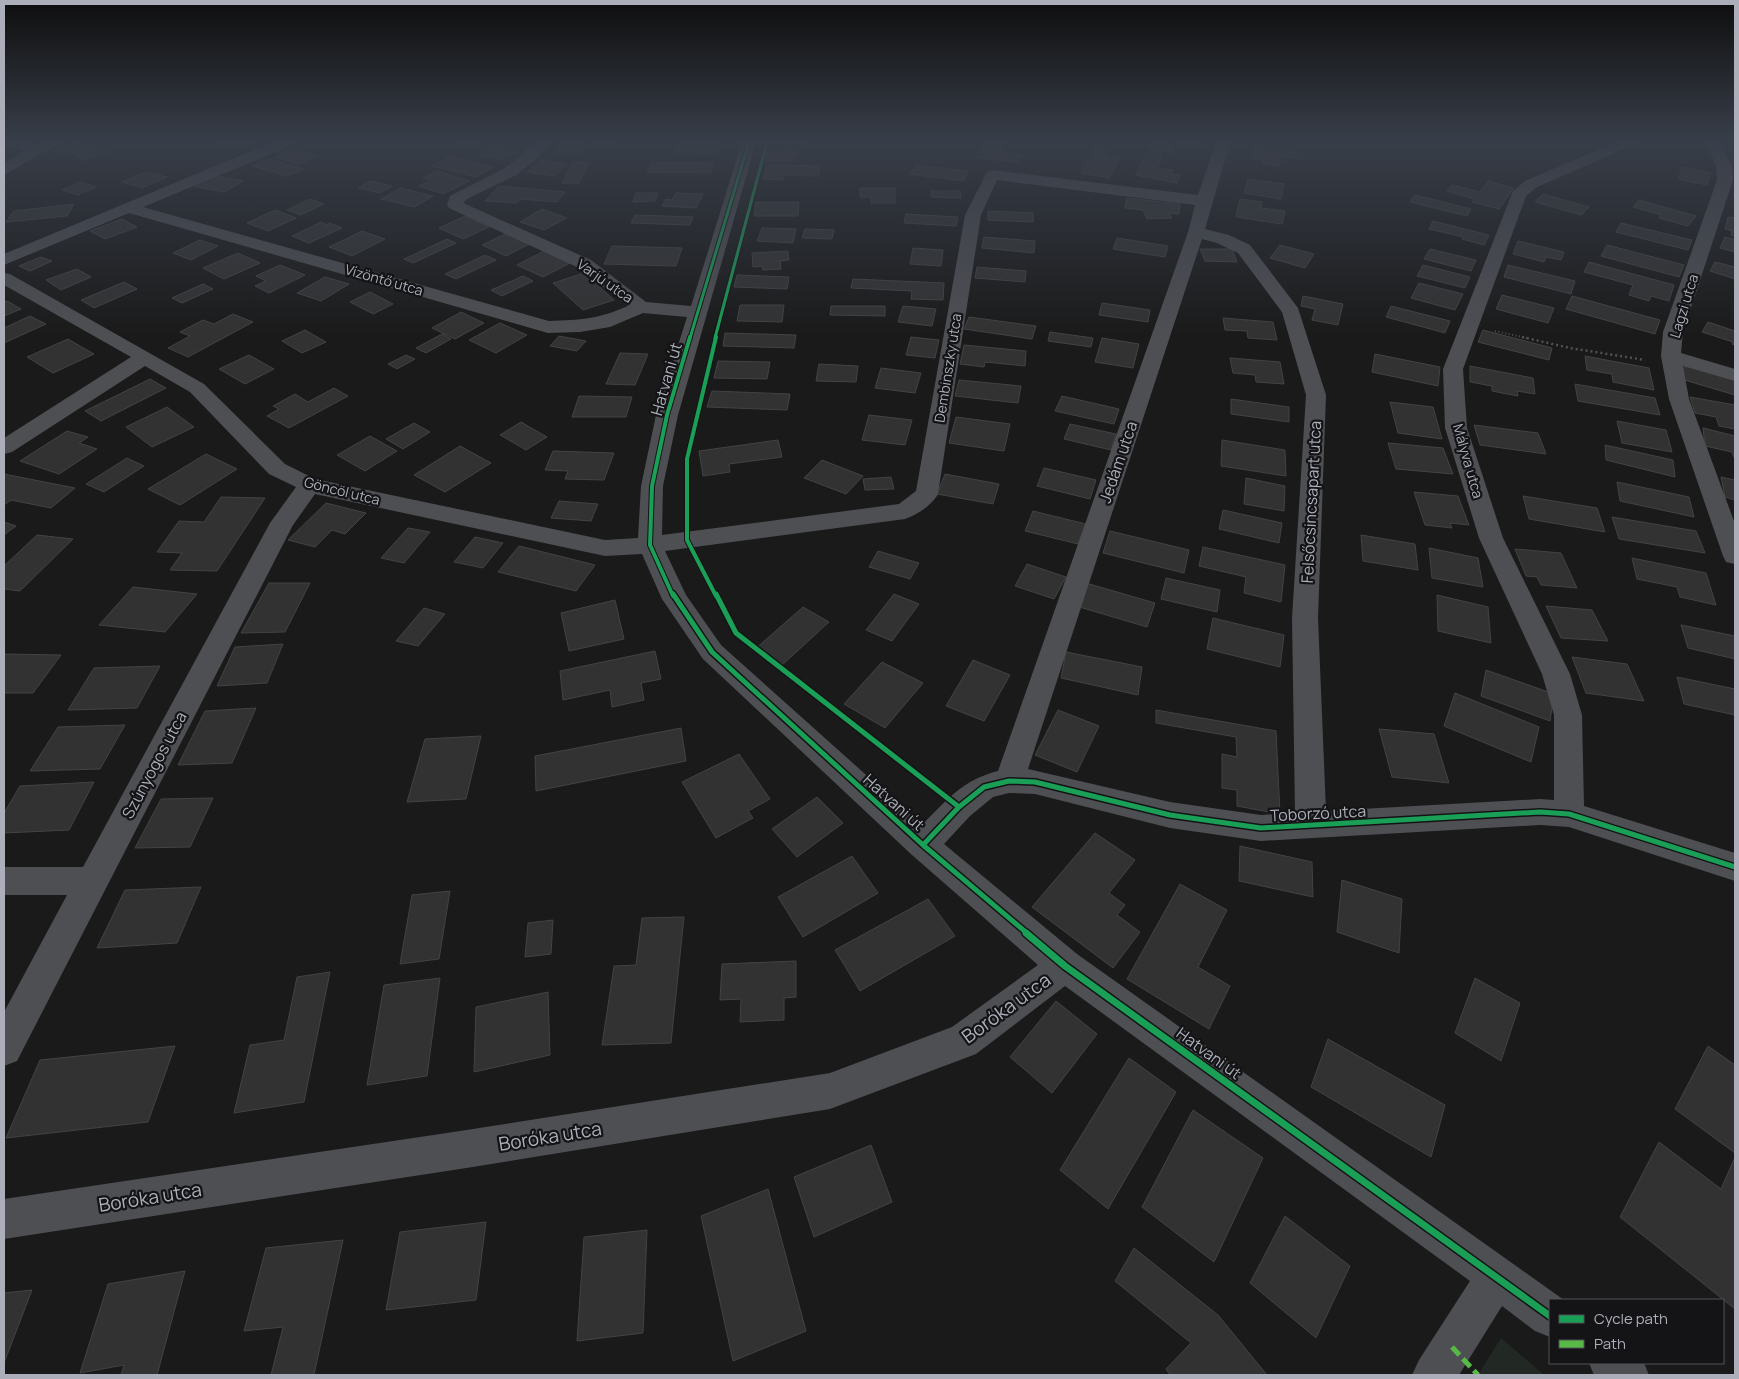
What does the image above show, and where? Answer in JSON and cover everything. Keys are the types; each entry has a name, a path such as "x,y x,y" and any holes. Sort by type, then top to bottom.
{"street":[{"name":"Varjú utca","path":"458,206 585,264 641,307 698,312"},
{"name":"Hatvani út","path":"730,206 668,415 652,486 650,545 675,599 712,652 923,845 1065,966 1549,1315"},
{"name":"Dembinszky utca","path":"650,545 905,510 927,494 973,216 977,206"},
{"name":"Jedám utca","path":"1008,781 1196,232 1203,206"},
{"name":"Mályva utca","path":"1514,206 1453,369 1456,428 1491,538 1556,674 1568,715 1569,814"},
{"name":"Lagzi utca","path":"1716,206 1674,332 1671,360 1680,400 1735,556"},
{"path":"4,260 127,207"},
{"name":"Vízöntő utca","path":"127,207 548,327 580,326 610,321 641,307"},
{"name":"Felsőcsincsapart utca","path":"1196,232 1224,239 1244,249 1291,312 1316,395 1305,618 1311,826"},
{"name":"Göncöl utca","path":"4,278 197,388 277,469 309,485 605,548 650,545"},
{"path":"4,446 145,357"},
{"path":"1671,360 1735,375"},
{"name":"Szúnyogos utca","path":"4,1048 282,523 309,485"},
{"name":"Toborzó utca","path":"923,845 959,807 984,787 1008,781 1035,782 1170,815 1261,828 1540,812 1569,814 1735,867"},
{"path":"4,881 92,881"},
{"name":"Boróka utca","path":"4,1219 830,1091 964,1041 1065,966"},
{"path":"1434,1375 1497,1276"},
{"path":"1611,1364 1627,1375"}],"path":[{"path":"1470,325 1570,348 1671,360"}],"shaded area":[{"path":"1501,1338 1544,1375 1478,1375"}],"building":[{"path":"73,206 67,216 6,222 14,211"},
{"path":"295,206 319,206 301,215 287,210"},
{"path":"668,206 697,206 696,208"},
{"path":"755,206 799,206 798,216 754,216"},
{"path":"1125,206 1180,206 1179,214 1169,213 1172,218 1147,219 1143,210 1125,208"},
{"path":"1238,206 1261,206 1261,208 1285,211 1282,224 1236,217"},
{"path":"1428,206 1460,206 1471,209 1467,216"},
{"path":"1489,206 1501,206 1499,209"},
{"path":"1550,206 1589,207 1581,215"},
{"path":"1662,206 1696,216 1688,226 1659,218 1661,215 1633,207"},
{"path":"542,209 567,218 544,230 520,222"},
{"path":"275,210 296,218 268,231 247,223"},
{"path":"988,211 1033,213 1033,222 988,220"},
{"path":"906,214 958,217 956,226 904,223"},
{"path":"635,215 693,217 690,225 631,223"},
{"path":"465,216 489,227 463,239 439,228"},
{"path":"1728,217 1735,218 1735,236 1731,235 1732,231 1725,229"},
{"path":"122,219 137,227 105,239 90,231"},
{"path":"1433,221 1489,235 1484,245 1462,239 1463,237 1429,229"},
{"path":"321,222 327,225 330,223 342,228 309,243 292,236"},
{"path":"1621,223 1692,240 1688,250 1616,232"},
{"path":"762,228 796,229 793,243 757,241"},
{"path":"805,229 834,230 832,239 802,238"},
{"path":"362,231 385,239 352,256 329,247"},
{"path":"505,234 529,244 506,256 482,245"},
{"path":"984,237 1035,241 1034,253 982,248"},
{"path":"1725,237 1735,240 1735,252 1720,248"},
{"path":"1117,238 1168,246 1165,257 1113,249"},
{"path":"447,239 456,243 413,263 404,259"},
{"path":"200,240 218,246 191,260 173,253"},
{"path":"1518,241 1564,252 1561,260 1546,257 1544,262 1513,254"},
{"path":"1280,245 1314,254 1305,268 1270,258"},
{"path":"1607,245 1684,265 1679,277 1601,256"},
{"path":"612,246 682,248 676,266 604,264"},
{"path":"913,248 943,250 941,266 910,264"},
{"path":"1200,249 1232,249 1237,262 1205,261"},
{"path":"1430,249 1476,260 1471,271 1424,259"},
{"path":"544,251 570,263 543,277 517,265"},
{"path":"788,251 789,260 780,261 781,269 763,270 762,266 753,267 752,253"},
{"path":"238,253 260,263 224,279 203,268"},
{"path":"485,255 496,260 456,279 445,274"},
{"path":"41,257 52,261 30,271 19,266"},
{"path":"1589,262 1674,285 1669,301 1651,296 1649,301 1629,295 1633,285 1584,272"},
{"path":"1715,262 1735,267 1735,279 1710,271"},
{"path":"280,265 305,275 269,293 255,286 266,281 256,276"},
{"path":"1423,265 1470,277 1465,288 1417,276"},
{"path":"1508,265 1575,281 1571,294 1504,277"},
{"path":"977,267 1026,271 1025,282 975,278"},
{"path":"77,269 91,277 61,290 46,280"},
{"path":"584,273 614,300 583,310 553,283"},
{"path":"737,275 789,277 787,289 734,287"},
{"path":"523,276 533,281 502,296 491,290"},
{"path":"325,277 349,284 321,301 297,293"},
{"path":"853,279 944,283 943,300 911,299 912,291 851,288"},
{"path":"124,282 137,289 94,308 81,300"},
{"path":"1419,283 1463,294 1455,310 1411,298"},
{"path":"203,284 213,289 182,303 172,298"},
{"path":"370,292 393,304 373,314 350,302"},
{"path":"1502,295 1554,308 1548,323 1496,309"},
{"path":"1303,296 1343,304 1338,325 1312,320 1315,309 1301,306"},
{"path":"1572,296 1660,320 1655,334 1566,309"},
{"path":"7,301 21,309 4,316 4,302"},
{"path":"1102,303 1150,310 1148,322 1099,315"},
{"path":"740,305 784,305 782,322 737,321"},
{"path":"831,306 885,306 885,316 830,315"},
{"path":"903,306 936,309 932,326 898,322"},
{"path":"1391,306 1450,321 1445,333 1386,317"},
{"path":"461,312 484,323 455,339 432,328"},
{"path":"233,314 253,322 188,357 168,348 190,336 180,332 203,320 214,324"},
{"path":"30,316 46,324 4,343 4,328"},
{"path":"969,317 1036,326 1032,339 964,329"},
{"path":"1223,318 1273,322 1277,340 1248,338 1247,331 1225,330"},
{"path":"1708,322 1735,331 1735,345 1732,344 1733,342 1702,332"},
{"path":"500,323 527,335 496,353 469,340"},
{"path":"305,330 326,342 302,353 282,341"},
{"path":"1483,330 1552,348 1549,360 1478,342"},
{"path":"1050,332 1093,338 1091,347 1048,341"},
{"path":"725,333 796,335 794,348 723,346"},
{"path":"442,334 451,339 426,353 416,348"},
{"path":"559,336 586,341 577,351 550,346"},
{"path":"911,337 939,340 935,358 906,355"},
{"path":"1102,338 1139,344 1133,368 1095,362"},
{"path":"68,339 94,354 53,373 27,357"},
{"path":"964,345 1026,351 1025,366 985,362 984,367 960,364"},
{"path":"620,353 648,354 635,385 606,384"},
{"path":"1375,354 1440,367 1438,386 1372,372"},
{"path":"249,355 274,369 245,384 219,369"},
{"path":"406,355 415,359 397,369 388,364"},
{"path":"1585,356 1649,368 1654,390 1613,382 1612,374 1587,370"},
{"path":"1230,358 1280,362 1284,384 1256,382 1255,375 1233,373"},
{"path":"718,361 770,362 767,379 714,378"},
{"path":"819,364 858,366 856,382 816,381"},
{"path":"1685,364 1735,379 1735,395 1681,379"},
{"path":"1470,366 1533,378 1535,394 1517,391 1518,396 1492,391 1492,386 1470,382"},
{"path":"881,368 921,373 915,393 875,388"},
{"path":"150,379 166,388 101,421 85,411"},
{"path":"959,380 1021,386 1018,403 955,396"},
{"path":"1575,384 1655,398 1660,415 1578,401"},
{"path":"334,388 348,396 289,428 267,416 279,409 273,406 295,394 308,402"},
{"path":"712,391 790,394 787,410 707,407"},
{"path":"579,396 632,397 626,417 572,417"},
{"path":"1062,396 1119,409 1114,424 1055,411"},
{"path":"1690,397 1735,405 1735,429 1719,426 1716,417 1695,413"},
{"path":"1231,399 1289,407 1289,422 1231,414"},
{"path":"1390,402 1433,407 1442,439 1398,433"},
{"path":"167,407 194,427 152,447 126,427"},
{"path":"869,415 912,420 905,445 862,440"},
{"path":"956,417 1010,424 1004,451 949,443"},
{"path":"1617,421 1666,430 1672,452 1622,443"},
{"path":"521,422 547,437 526,450 500,435"},
{"path":"414,423 430,432 403,449 386,439"},
{"path":"1070,424 1116,434 1111,450 1064,439"},
{"path":"1474,425 1538,433 1546,454 1480,445"},
{"path":"1703,428 1735,436 1735,460 1732,452 1705,446"},
{"path":"67,431 88,437 79,443 97,449 59,474 20,461"},
{"path":"370,436 397,451 365,471 337,455"},
{"path":"778,440 782,457 729,464 730,472 703,476 699,451"},
{"path":"1222,440 1285,450 1286,476 1221,466"},
{"path":"1388,443 1443,448 1453,474 1396,469"},
{"path":"1605,445 1673,460 1675,477 1606,460"},
{"path":"460,446 491,463 445,492 414,475"},
{"path":"553,451 614,453 604,480 565,479 568,471 545,470"},
{"path":"206,454 237,469 180,505 148,489"},
{"path":"127,458 144,466 104,492 86,484"},
{"path":"822,460 863,476 846,494 804,478"},
{"path":"1044,468 1096,480 1090,499 1037,486"},
{"path":"4,474 75,488 51,508 11,500 4,505"},
{"path":"945,474 999,484 993,504 937,494"},
{"path":"891,477 894,489 865,490 863,479"},
{"path":"1721,477 1735,480 1735,500 1725,497"},
{"path":"1246,478 1285,486 1284,511 1244,504"},
{"path":"1617,482 1689,497 1694,517 1620,501"},
{"path":"1414,492 1458,496 1469,525 1450,523 1452,528 1425,525"},
{"path":"1523,496 1597,508 1605,532 1529,519"},
{"path":"221,497 265,498 217,571 170,570 182,553 157,552 179,521 204,522"},
{"path":"559,501 598,504 591,521 551,518"},
{"path":"326,503 366,513 345,534 332,530 315,547 288,540"},
{"path":"1223,510 1282,523 1279,543 1219,529"},
{"path":"1033,511 1086,524 1078,544 1025,531"},
{"path":"1612,517 1696,531 1705,553 1619,539"},
{"path":"4,522 16,526 4,535"},
{"path":"408,528 430,532 404,563 381,558"},
{"path":"1110,531 1189,550 1184,573 1103,553"},
{"path":"37,535 73,539 20,591 4,589 4,566"},
{"path":"1361,535 1415,544 1418,570 1363,561"},
{"path":"475,537 503,543 483,568 454,562"},
{"path":"519,546 595,565 576,591 498,572"},
{"path":"1203,547 1285,565 1281,602 1244,593 1246,577 1199,566"},
{"path":"1429,548 1478,558 1483,587 1432,578"},
{"path":"1515,549 1561,553 1577,588 1541,585 1537,577 1526,576"},
{"path":"878,551 919,563 910,579 869,567"},
{"path":"1632,558 1706,573 1716,605 1680,597 1677,587 1637,579"},
{"path":"1027,564 1066,577 1054,599 1015,586"},
{"path":"1166,578 1220,590 1217,612 1161,599"},
{"path":"269,583 310,583 285,632 241,633"},
{"path":"1086,583 1155,603 1147,627 1076,606"},
{"path":"133,587 197,594 165,632 99,625"},
{"path":"894,594 919,604 892,641 866,630"},
{"path":"1437,595 1488,607 1491,643 1438,631"},
{"path":"615,600 624,639 569,651 561,613"},
{"path":"1546,606 1592,610 1608,641 1561,638"},
{"path":"803,607 829,622 781,666 754,650"},
{"path":"424,608 445,614 418,646 396,641"},
{"path":"1213,618 1284,635 1280,667 1207,649"},
{"path":"1681,625 1735,636 1735,659 1688,648"},
{"path":"283,644 267,683 217,686 235,647"},
{"path":"655,651 661,679 641,683 644,700 612,707 610,690 563,700 560,671"},
{"path":"1066,652 1142,667 1138,695 1061,678"},
{"path":"4,654 61,655 33,693 4,693"},
{"path":"1572,657 1627,664 1644,701 1586,693"},
{"path":"973,660 1010,675 984,721 946,706"},
{"path":"882,662 923,683 885,728 844,704"},
{"path":"160,666 137,708 68,710 94,668"},
{"path":"1486,670 1554,694 1550,721 1481,696"},
{"path":"1677,677 1735,689 1735,715 1684,704"},
{"path":"1455,693 1539,727 1531,762 1444,726"},
{"path":"256,708 232,763 178,765 205,711"},
{"path":"1058,710 1099,726 1077,772 1035,755"},
{"path":"1156,710 1276,731 1280,814 1237,806 1237,790 1222,788 1222,754 1237,757 1236,737 1156,723"},
{"path":"125,725 100,769 30,771 58,727"},
{"path":"681,728 686,761 536,791 535,756"},
{"path":"1379,729 1434,734 1449,783 1392,777"},
{"path":"481,736 466,799 407,802 425,739"},
{"path":"739,754 770,799 748,811 753,818 716,838 682,782"},
{"path":"94,782 69,830 4,833 4,813 20,786"},
{"path":"817,797 843,823 797,857 772,829"},
{"path":"213,798 190,847 135,848 161,799"},
{"path":"1095,833 1135,860 1109,893 1125,905 1117,915 1140,932 1113,968 1032,907"},
{"path":"1240,846 1312,862 1313,897 1239,881"},
{"path":"852,856 878,893 803,937 778,897"},
{"path":"1342,880 1402,899 1399,953 1337,932"},
{"path":"1180,884 1227,910 1198,967 1230,986 1209,1029 1127,979"},
{"path":"201,887 177,943 97,948 125,890"},
{"path":"450,891 439,959 400,964 412,895"},
{"path":"928,899 955,936 860,991 835,950"},
{"path":"684,917 671,1043 602,1045 614,966 636,965 642,918"},
{"path":"553,920 551,954 525,957 528,923"},
{"path":"796,961 796,997 784,998 784,1020 740,1022 741,999 720,1000 722,964"},
{"path":"330,972 304,1102 234,1113 250,1045 284,1040 297,977"},
{"path":"440,978 427,1076 367,1085 384,985"},
{"path":"1475,978 1520,1003 1501,1061 1455,1033"},
{"path":"548,992 550,1055 474,1072 476,1007"},
{"path":"1056,1001 1097,1034 1052,1093 1010,1057"},
{"path":"1328,1039 1445,1105 1431,1157 1311,1087"},
{"path":"175,1046 148,1122 6,1138 40,1060"},
{"path":"1708,1046 1735,1065 1735,1153 1675,1109"},
{"path":"1129,1058 1176,1092 1108,1209 1060,1170"},
{"path":"1193,1110 1263,1158 1214,1262 1142,1207"},
{"path":"1659,1142 1721,1189 1735,1157 1735,1309 1724,1299 1620,1217"},
{"path":"871,1145 892,1202 814,1237 794,1177"},
{"path":"768,1189 806,1331 733,1361 701,1216"},
{"path":"1285,1216 1350,1266 1316,1338 1250,1283"},
{"path":"486,1222 476,1300 386,1310 400,1232"},
{"path":"647,1230 643,1333 577,1341 584,1237"},
{"path":"343,1240 314,1375 271,1375 283,1327 244,1331 266,1248"},
{"path":"1134,1248 1218,1315 1267,1375 1170,1375 1166,1369 1191,1343 1115,1281"},
{"path":"185,1271 157,1375 121,1375 124,1365 80,1373 108,1284"},
{"path":"32,1290 4,1363 4,1293"}],"marked path":[{"path":"1452,1347 1478,1375"}],"cycle path":[{"path":"730,206 667,415 652,486 650,545 675,599 712,652 923,845 1065,966 1549,1315"},
{"path":"750,206 721,315 687,459 687,540 736,633 959,807"},
{"path":"923,845 959,807 984,787 1009,781 1035,782 1170,815 1261,828 1540,812 1569,814 1735,867"}]}
